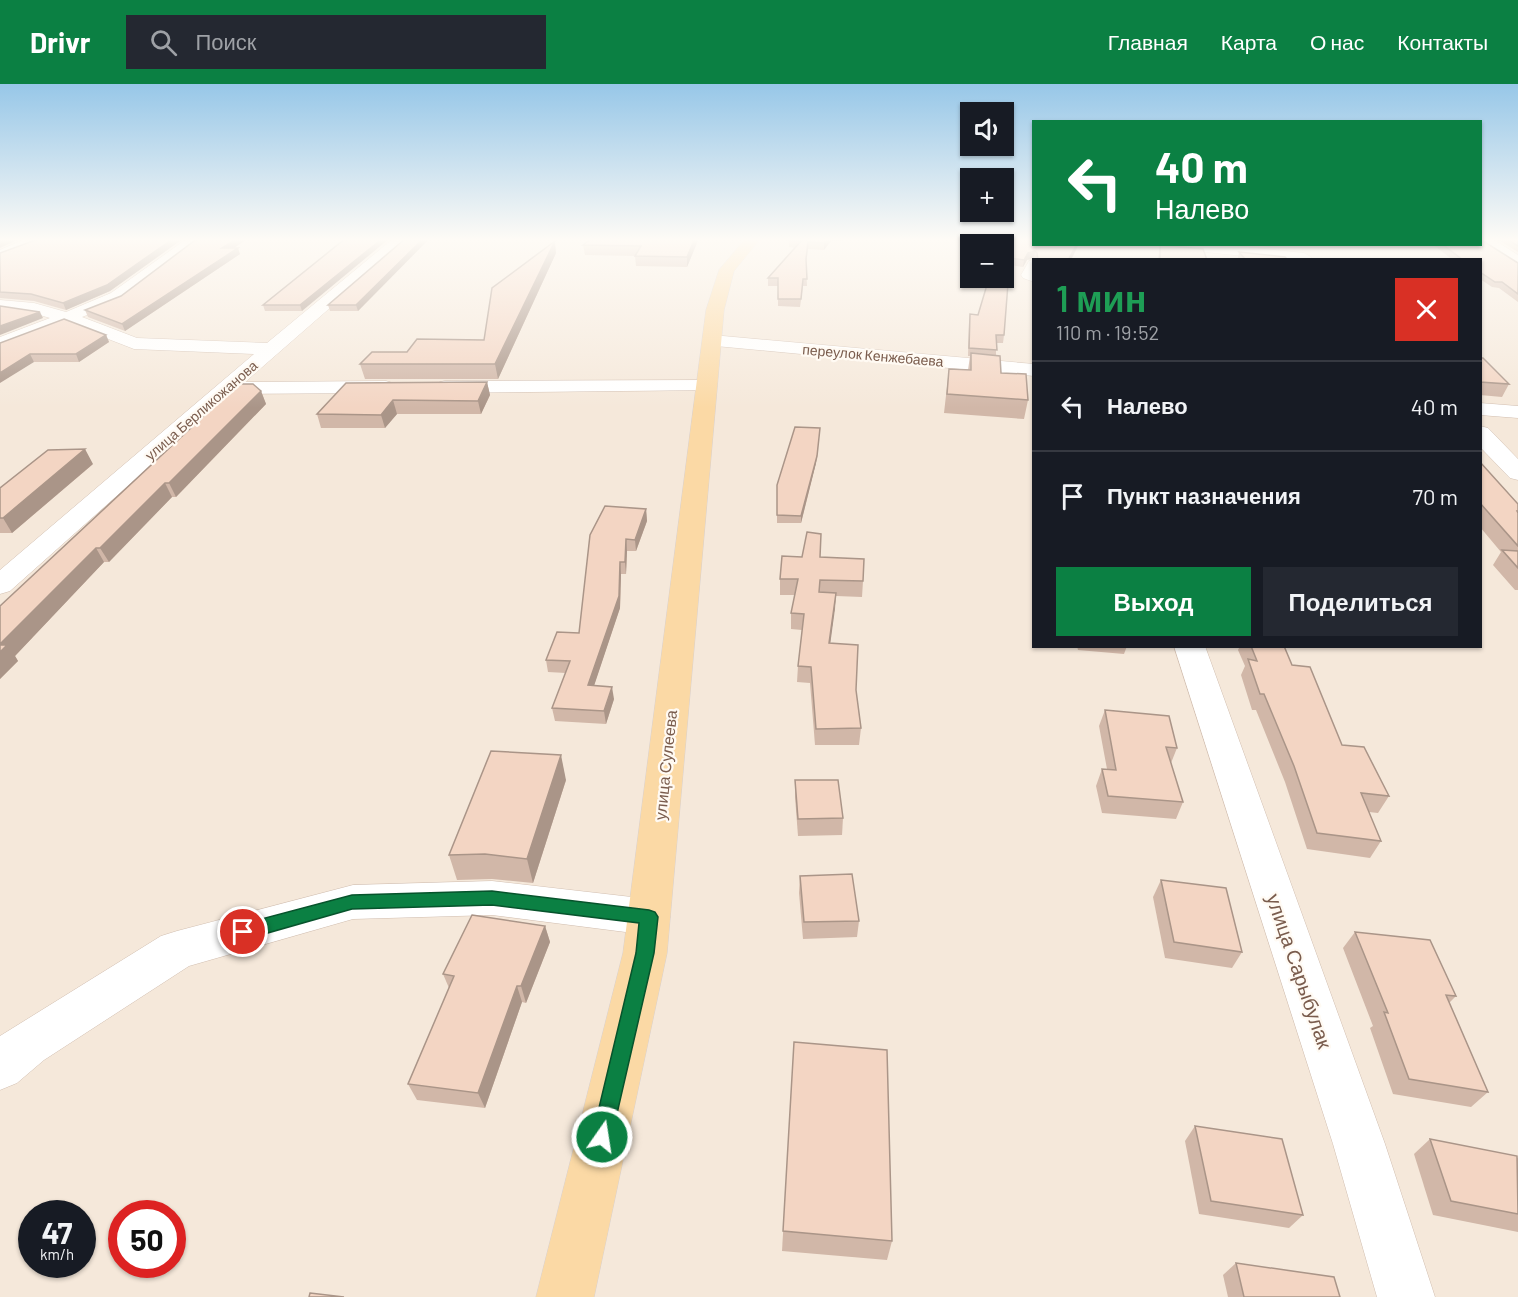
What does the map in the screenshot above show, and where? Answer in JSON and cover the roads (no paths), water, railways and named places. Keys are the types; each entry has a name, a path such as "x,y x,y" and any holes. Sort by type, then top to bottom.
{"main road":[{"name":"улица Сулеева","path":"565,1297 645,953 715,310 720,295"}],"street":[{"path":"0,344 120,295"},
{"name":"улица Берликожанова","path":"0,585 336,295"},
{"path":"0,305 34,308 66,317 100,332 134,343 271,349"},
{"name":"переулок Кенжебаева","path":"712,341 1032,370"},
{"path":"425,387 707,386"},
{"path":"226,388 402,387"},
{"path":"1482,409 1518,412"},
{"path":"1482,435 1518,473"},
{"name":"улица Сарыбулак","path":"1190,648 1359,1144 1406,1297"},
{"path":"0,1066 27,1044 177,950 352,902 492,898 649,917"}]}
